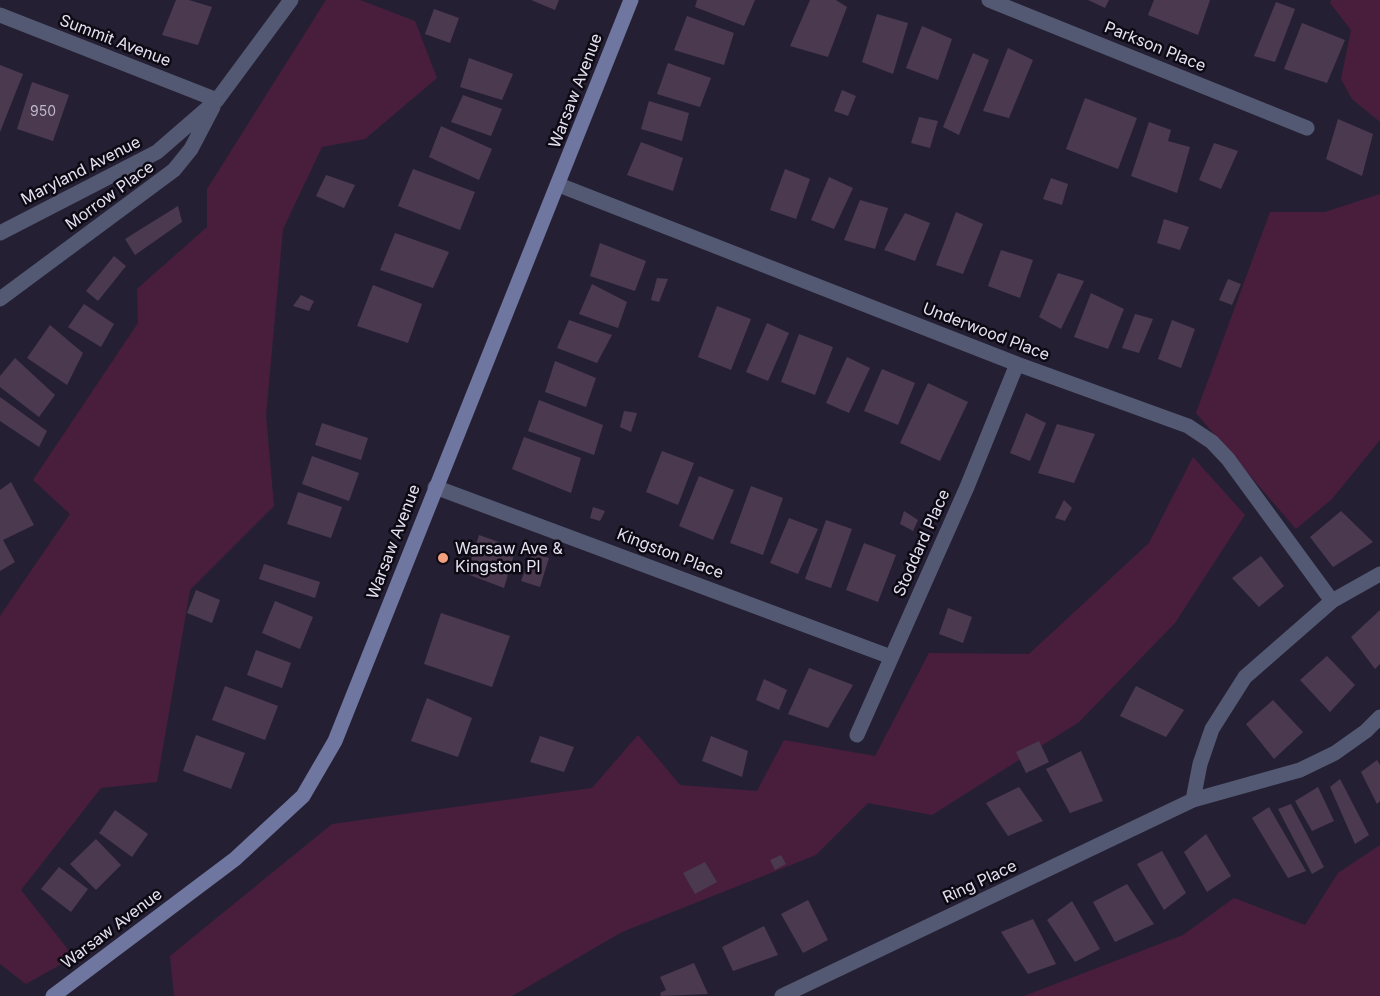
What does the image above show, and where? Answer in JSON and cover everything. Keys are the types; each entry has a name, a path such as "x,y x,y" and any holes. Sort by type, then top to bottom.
{"main road":[{"name":"Warsaw Avenue","path":"53,996 235,858 303,796 335,741 631,0"}],"street":[{"name":"Maryland Avenue","path":"0,233 157,152 217,100 291,0"},
{"name":"Parkson Place","path":"988,0 1307,128"},
{"name":"Summit Avenue","path":"0,15 217,100"},
{"name":"Morrow Place","path":"0,299 174,170 191,149 217,100"},
{"name":"Underwood Place","path":"559,185 1017,364 1188,426 1212,442 1228,459 1332,601"},
{"name":"Stoddard Place","path":"856,735 967,487 1017,364"},
{"name":"Kingston Place","path":"435,487 891,657"},
{"path":"1193,800 1206,746 1231,696 1245,677 1332,601 1380,574"},
{"name":"Ring Place","path":"782,996 1193,800 1300,770 1335,753 1366,731 1380,717"}],"shaded area":[{"path":"326,0 360,0 415,21 437,78 365,139 322,147 283,229 266,415 274,506 190,590 157,782 101,788 21,890 74,957 26,984 0,964 0,616 70,514 33,480 138,323 137,289 207,227 207,189"},
{"path":"1331,0 1380,0 1380,122 1352,99 1341,79 1351,30 1330,3"},
{"path":"1380,194 1380,440 1332,499 1296,529 1196,413 1270,212 1325,212"},
{"path":"1193,457 1245,515 1175,623 1079,722 932,815 868,803 816,855 622,932 512,996 174,996 170,956 332,824 592,788 638,735 680,785 757,791 784,740 875,756 929,653 1029,654 1149,543"},
{"path":"1380,845 1380,996 1024,996 1183,935 1234,898 1305,925 1338,873"}],"building":[{"path":"176,0 189,0 212,7 198,45 162,35"},
{"path":"531,0 559,0 555,10"},
{"path":"697,0 755,0 744,26 695,7"},
{"path":"810,0 836,0 847,7 828,57 790,46"},
{"path":"1088,0 1109,0 1105,8"},
{"path":"1154,0 1210,0 1198,35 1148,15"},
{"path":"1276,2 1295,9 1275,62 1254,56"},
{"path":"434,9 459,18 450,43 425,34"},
{"path":"877,14 908,23 893,74 862,62"},
{"path":"687,16 734,33 724,65 674,50"},
{"path":"1302,23 1345,40 1327,83 1284,69"},
{"path":"922,26 952,39 938,80 906,68"},
{"path":"1008,48 1033,60 1009,118 983,111"},
{"path":"973,53 989,60 959,135 943,127"},
{"path":"469,58 513,74 502,100 460,87"},
{"path":"668,63 711,78 700,107 657,94"},
{"path":"0,65 23,74 0,132"},
{"path":"32,82 69,95 53,141 17,129"},
{"path":"842,90 856,96 848,116 834,111"},
{"path":"463,95 502,109 491,136 451,122"},
{"path":"1085,98 1137,118 1118,169 1066,149"},
{"path":"649,101 689,113 682,141 641,129"},
{"path":"919,117 938,121 930,148 911,143"},
{"path":"1338,119 1373,134 1362,176 1326,159"},
{"path":"1149,122 1171,130 1168,141 1190,147 1177,193 1131,176"},
{"path":"441,126 492,149 479,180 429,157"},
{"path":"641,142 683,158 673,191 627,175"},
{"path":"1214,143 1238,151 1221,189 1199,180"},
{"path":"413,169 475,192 460,230 398,206"},
{"path":"785,169 810,179 796,219 770,210"},
{"path":"326,175 355,185 344,208 316,196"},
{"path":"829,177 853,188 834,229 811,220"},
{"path":"1051,178 1068,184 1062,205 1043,199"},
{"path":"860,200 888,208 875,249 844,240"},
{"path":"178,206 182,222 135,255 125,239"},
{"path":"956,212 983,224 963,274 936,265"},
{"path":"905,213 930,223 915,261 884,250"},
{"path":"1164,219 1189,227 1180,250 1157,243"},
{"path":"395,233 449,252 433,288 380,270"},
{"path":"600,243 646,261 635,291 590,276"},
{"path":"1001,250 1033,260 1020,298 988,286"},
{"path":"114,256 126,266 98,301 86,291"},
{"path":"1058,273 1084,281 1061,329 1039,317"},
{"path":"657,278 668,279 659,302 651,300"},
{"path":"1228,279 1241,284 1232,305 1219,300"},
{"path":"592,284 627,302 618,328 579,314"},
{"path":"373,285 422,304 408,343 357,326"},
{"path":"1091,293 1124,309 1108,349 1074,337"},
{"path":"301,295 314,301 309,311 293,306"},
{"path":"84,304 114,324 101,347 68,327"},
{"path":"717,306 751,319 731,370 698,357"},
{"path":"1135,314 1153,319 1139,353 1122,348"},
{"path":"569,320 612,335 597,363 557,348"},
{"path":"1172,320 1195,329 1181,368 1158,359"},
{"path":"767,323 789,333 768,381 746,372"},
{"path":"50,325 83,353 67,385 27,358"},
{"path":"799,334 833,347 815,395 781,382"},
{"path":"847,357 870,368 849,413 826,403"},
{"path":"15,358 55,395 39,417 0,387 0,376"},
{"path":"555,361 596,378 586,407 545,392"},
{"path":"882,369 915,383 898,425 864,411"},
{"path":"928,383 968,402 940,461 900,443"},
{"path":"0,397 47,431 39,447 0,421"},
{"path":"539,400 603,425 594,455 528,431"},
{"path":"624,411 637,413 631,432 620,427"},
{"path":"1026,413 1046,423 1030,461 1010,453"},
{"path":"322,423 368,438 361,460 315,445"},
{"path":"1057,424 1095,434 1074,483 1038,473"},
{"path":"524,437 581,458 571,493 512,469"},
{"path":"662,451 694,463 678,505 646,492"},
{"path":"312,456 359,473 349,501 302,484"},
{"path":"699,476 734,490 713,540 679,526"},
{"path":"11,482 34,525 3,540 15,562 0,571 0,490"},
{"path":"751,486 783,498 763,555 730,543"},
{"path":"298,492 342,507 331,538 287,524"},
{"path":"1064,500 1072,508 1065,521 1055,518"},
{"path":"593,507 605,511 600,521 590,518"},
{"path":"904,511 918,520 913,531 900,524"},
{"path":"1341,511 1373,542 1333,567 1310,537"},
{"path":"789,518 818,529 798,574 770,563"},
{"path":"826,520 852,529 831,588 805,579"},
{"path":"479,535 516,548 504,588 467,574"},
{"path":"864,543 896,555 878,602 846,590"},
{"path":"532,553 549,558 540,587 521,581"},
{"path":"1261,556 1284,586 1259,607 1232,578"},
{"path":"264,564 320,582 315,598 259,579"},
{"path":"196,590 220,600 212,623 187,613"},
{"path":"275,601 313,617 300,649 262,633"},
{"path":"948,608 972,617 963,643 939,634"},
{"path":"1380,610 1380,664 1375,669 1351,637"},
{"path":"441,613 510,636 492,687 424,664"},
{"path":"256,650 291,663 282,688 247,675"},
{"path":"1327,656 1355,685 1330,712 1300,680"},
{"path":"809,668 853,685 828,728 788,714"},
{"path":"764,679 787,690 779,710 756,700"},
{"path":"225,686 278,706 265,740 212,720"},
{"path":"1136,686 1184,710 1166,737 1120,716"},
{"path":"427,698 472,718 458,757 411,741"},
{"path":"1273,700 1303,732 1274,759 1246,724"},
{"path":"196,735 245,753 231,789 183,771"},
{"path":"540,736 574,747 564,772 530,762"},
{"path":"711,736 748,751 742,777 702,761"},
{"path":"1039,741 1049,762 1026,773 1016,752"},
{"path":"1081,751 1103,801 1070,813 1046,769"},
{"path":"1377,760 1380,765 1380,801 1377,804 1361,772"},
{"path":"1340,779 1369,835 1355,844 1330,787"},
{"path":"1019,787 1043,821 1008,836 986,803"},
{"path":"1318,787 1334,821 1312,831 1295,801"},
{"path":"1291,804 1324,867 1312,874 1278,809"},
{"path":"1269,807 1306,871 1288,878 1252,818"},
{"path":"115,810 148,834 132,857 99,833"},
{"path":"1206,834 1231,876 1207,892 1184,852"},
{"path":"96,839 121,865 96,890 70,864"},
{"path":"1162,851 1186,893 1164,910 1137,864"},
{"path":"781,855 786,864 775,870 770,860"},
{"path":"705,862 717,882 695,894 683,873"},
{"path":"59,867 88,889 71,912 41,889"},
{"path":"1127,884 1154,924 1115,942 1093,902"},
{"path":"808,900 828,940 803,953 781,914"},
{"path":"1072,901 1100,949 1075,962 1047,920"},
{"path":"1033,919 1056,964 1028,974 1001,932"},
{"path":"764,926 778,955 733,971 722,947"},
{"path":"694,963 708,994 661,996 660,993 666,990 660,977"}],"place":[{"name":"Warsaw Ave & Kingston Pl","path":"443,558"}]}
